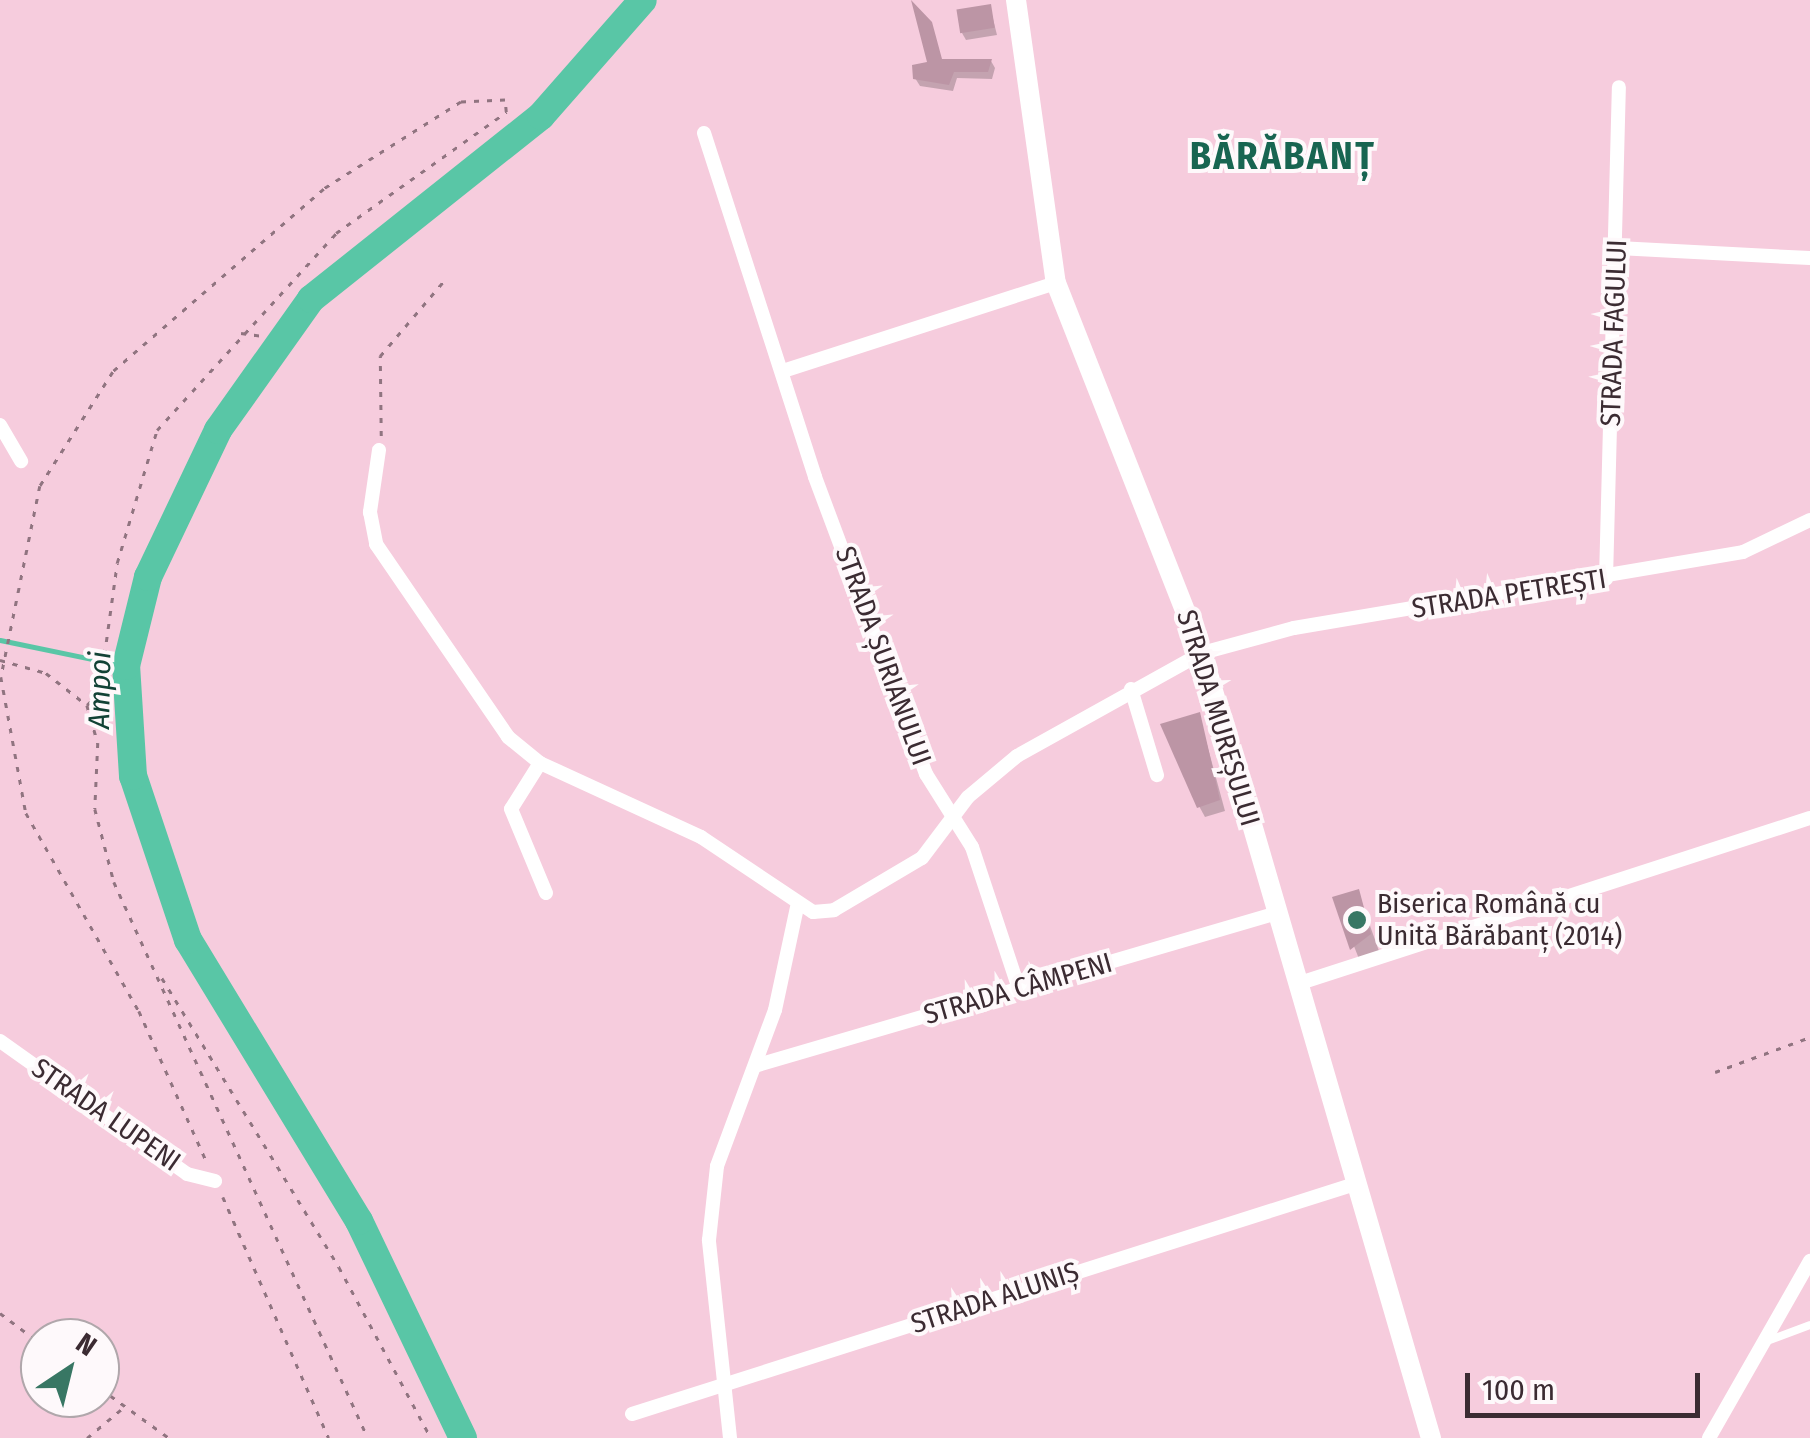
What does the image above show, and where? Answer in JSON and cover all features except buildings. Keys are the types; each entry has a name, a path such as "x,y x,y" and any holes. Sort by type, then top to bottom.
{"street":[{"name":"STRADA MUREȘULUI","path":"1016,0 1056,284 1202,652 1358,1183 1427,1437"},
{"name":"STRADA FAGULUI","path":"1606,579 1620,88"},
{"name":"STRADA ȘURIANULUI","path":"704,133 926,774 954,813 1019,988"},
{"path":"1618,248 1810,258"},
{"path":"783,370 1056,284"},
{"path":"0,425 20,461"},
{"path":"379,450 370,512 387,569 492,720 540,763 646,806 797,907 758,1065 717,1166 709,1240 730,1438"},
{"name":"STRADA PETREȘTI","path":"797,907 834,910 884,884 936,844 954,813 1018,756 1202,652 1294,628 1606,579 1742,552 1810,520"},
{"path":"1131,689 1157,775"},
{"path":"540,763 511,810 546,893"},
{"path":"1300,983 1810,818"},
{"name":"STRADA CÂMPENI","path":"758,1065 1277,913"},
{"name":"STRADA LUPENI","path":"0,1041 188,1174 215,1181"},
{"name":"STRADA ALUNIȘ","path":"632,1414 1358,1183"},
{"path":"1710,1438 1810,1262"}],"lane":[{"path":"1764,1342 1810,1325"}],"path":[{"path":"87,705 99,692 117,563 157,430 240,333 336,233 509,104 461,102 324,189 113,372 40,486 2,660 5,716 26,813 139,1010 328,1438"},
{"path":"379,450 380,356 443,282"},
{"path":"240,333 263,336"},
{"path":"2,660 46,673 87,705 103,849 161,977 202,1091 368,1438"},
{"path":"161,977 339,1267 430,1438"},
{"path":"1716,1072 1810,1038"},
{"path":"120,1402 168,1438"},
{"path":"87,1438 126,1406"}],"waterway":[{"name":"Ampoi","path":"463,1438 359,1221 188,940 133,776 126,666 148,577 218,430 311,299 541,116 643,0"},
{"path":"0,640 126,666"}],"place":[{"name":"Biserica Română cu Unită Bărăbanț (2014)","path":"1357,920"}],"district":[{"name":"BĂRĂBANȚ","path":"1283,157"}]}
